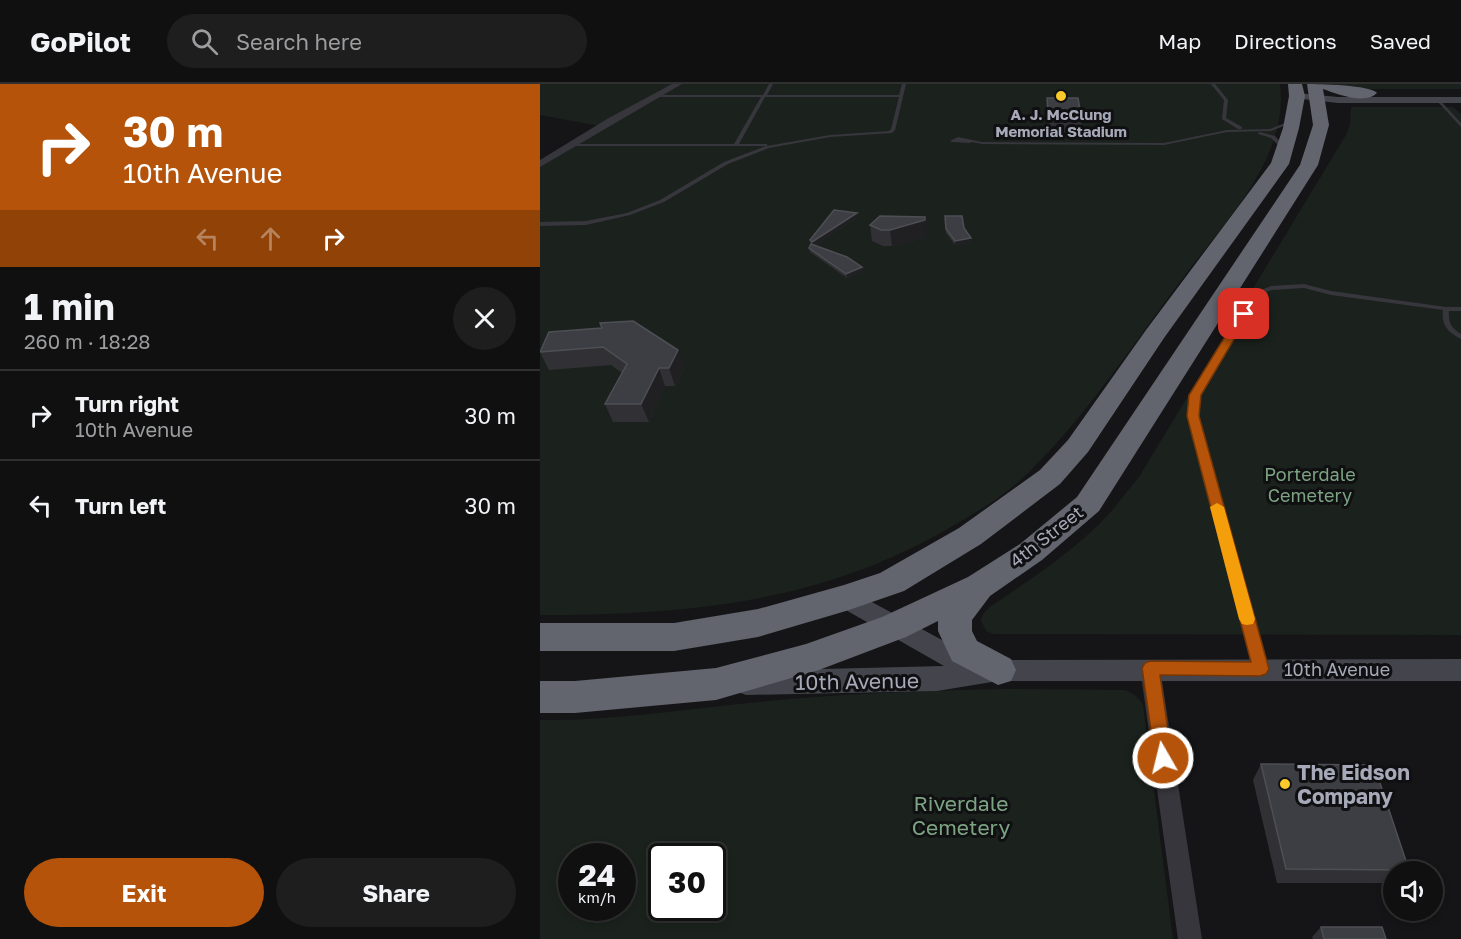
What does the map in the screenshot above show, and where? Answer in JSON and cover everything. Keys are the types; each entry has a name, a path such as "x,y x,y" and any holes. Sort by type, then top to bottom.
{"highway":[{"path":"540,637 674,636 758,623 846,598 892,582 970,536 1050,477 1078,446 1154,335 1280,164 1292,122 1311,90 1370,93"},
{"name":"4th Street","path":"540,696 575,698 716,684 807,659 894,627 980,586 1031,552 1088,504 1309,165 1322,135 1311,90"},
{"path":"980,586 955,617 955,631 964,651 998,670"}],"main road":[{"path":"1311,90 1461,100"},
{"path":"1370,93 1461,93"},
{"name":"10th Avenue","path":"846,598 961,663 998,670"},
{"name":"10th Avenue","path":"716,684 937,679 998,670 1150,668 1461,670"}],"street":[{"path":"540,164 678,84"},
{"path":"1150,668 1190,939"}],"lane":[{"path":"736,145 771,84"},
{"path":"540,224 586,223 628,214 662,201 736,158 780,145 830,136 890,132 893,130 904,84"},
{"path":"1213,84 1226,100 1224,117 1227,128 1218,133"},
{"path":"656,96 901,96"},
{"path":"1438,100 1461,126"},
{"path":"1226,122 1273,137 1285,150"},
{"path":"970,142 1157,145 1184,142 1218,133 1276,129 1292,122"},
{"path":"570,145 780,145"},
{"path":"1260,669 1193,416 1195,395 1256,294 1271,288 1304,286 1331,293 1446,309 1461,309"},
{"path":"1446,309 1444,319 1450,331 1461,338"}],"green space":[{"path":"540,84 1280,84 1280,111 1275,137 1265,162 1235,210 1070,428 1027,474 990,503 901,553 852,573 802,588 751,600 700,607 648,612 540,615 540,164 600,126 540,115"},
{"path":"1332,84 1461,84 1461,89 1352,89"},
{"name":"Porterdale Cemetery","path":"1351,107 1453,107 1461,114 1461,635 994,634 986,631 981,620 983,614 1051,565 1094,529 1139,477 1346,135 1350,125"},
{"name":"Riverdale Cemetery","path":"1004,689 1123,690 1139,699 1143,705 1173,939 540,939 540,720 615,717 839,695"}],"building":[{"path":"1047,98 1078,98 1082,121 1049,121"},
{"path":"834,210 857,213 812,242 810,240"},
{"path":"880,216 925,217 925,220 890,230 881,230 870,225"},
{"path":"945,216 962,216 964,228 971,238 955,241 946,229"},
{"path":"811,244 847,257 862,267 846,274 809,248"},
{"path":"633,321 678,350 669,368 659,368 641,404 605,404 627,364 603,347 540,352 549,332 602,328 600,323"},
{"path":"1261,764 1374,765 1406,861 1383,861 1383,870 1286,869"},
{"path":"1321,927 1382,927 1386,939 1324,939"}],"slow traffic":[{"path":"1217,507 1247,619"}],"place":[{"name":"A. J. McClung Memorial Stadium","path":"1061,96"},
{"name":"The Eidson Company","path":"1285,784"}],"route":[{"path":"1163,758 1150,668 1260,669 1193,416 1195,395 1244,314"}]}
